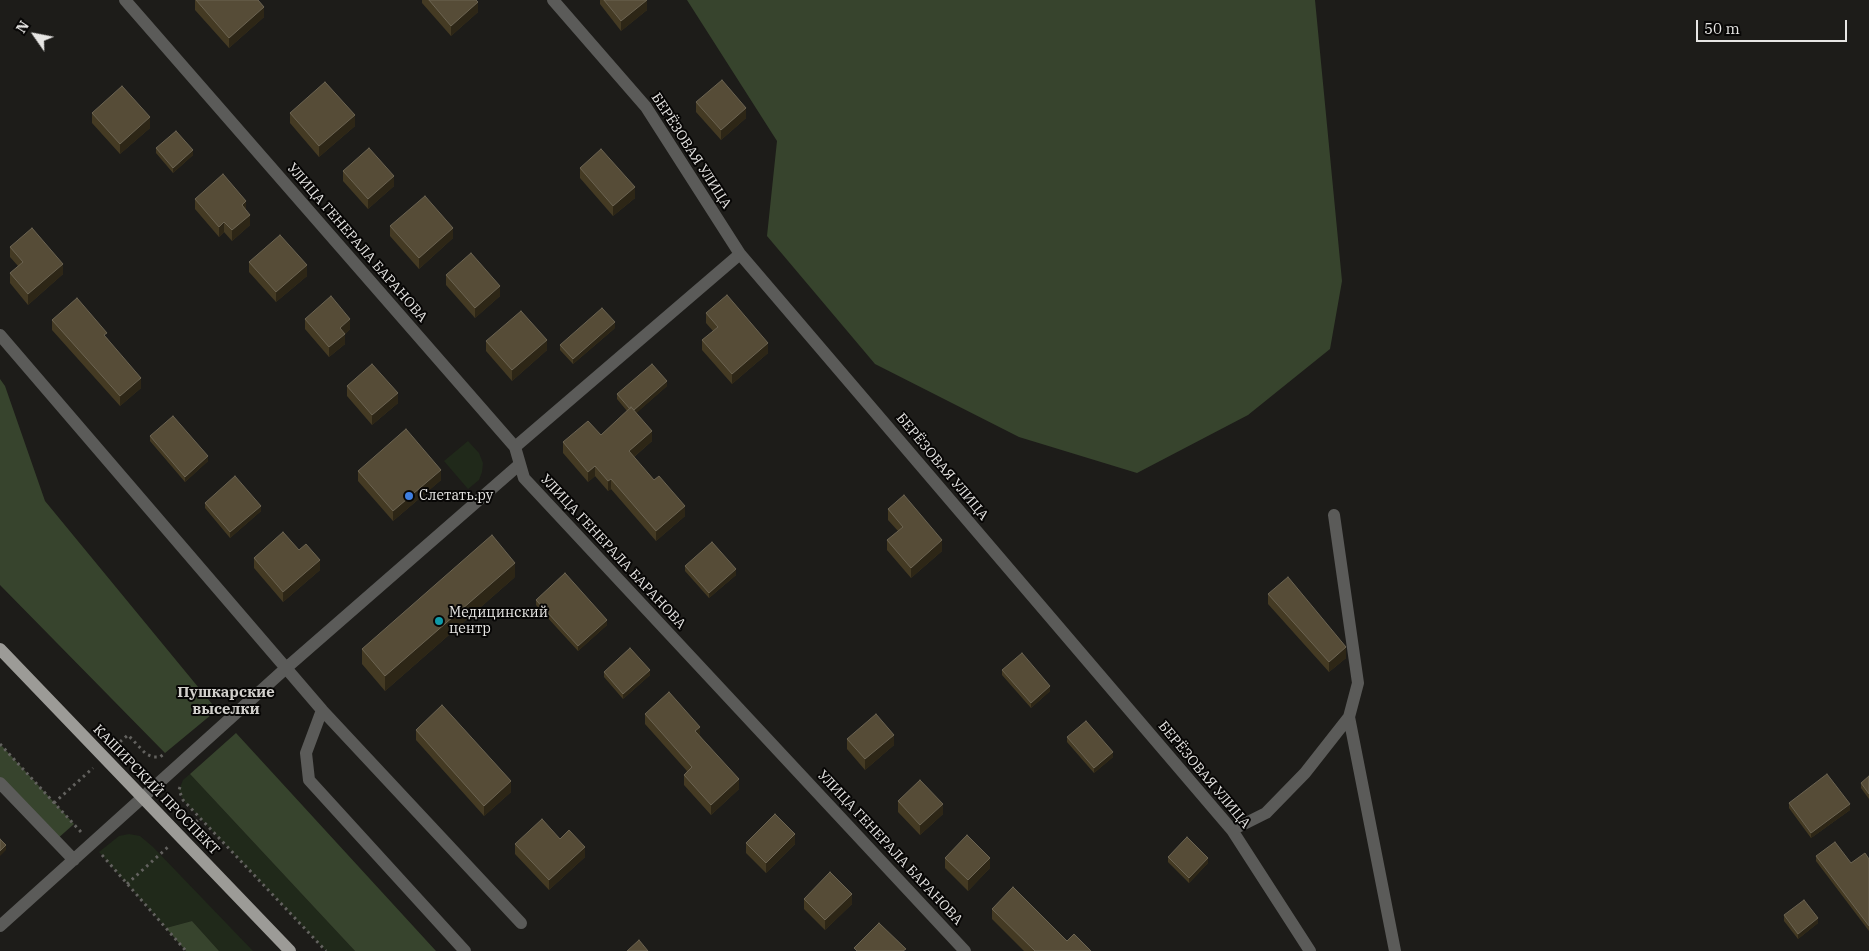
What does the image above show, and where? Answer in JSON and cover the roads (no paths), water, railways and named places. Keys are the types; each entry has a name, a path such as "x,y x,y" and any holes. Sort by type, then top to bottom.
{"main road":[{"name":"КАШИРСКИЙ ПРОСПЕКТ","path":"0,649 290,951"}],"street":[{"name":"УЛИЦА ГЕНЕРАЛА БАРАНОВА","path":"125,0 515,447 524,478 965,951"},
{"name":"БЕРЁЗОВАЯ УЛИЦА","path":"553,0 646,106 740,254 1232,830 1310,951"},
{"path":"515,447 740,254"},
{"path":"0,335 285,669 521,923"},
{"path":"0,926 285,669 520,464"},
{"path":"1232,830 1266,813 1305,773 1349,717 1358,683 1334,515"},
{"path":"322,710 306,754 309,780 465,951"},
{"path":"1349,717 1395,951"},
{"path":"0,783 74,860"}],"place":[{"name":"Слетать.ру","path":"409,496"},
{"name":"Медицинский центр","path":"439,621"}],"district":[{"name":"Пушкарские выселки","path":"226,702"}]}
